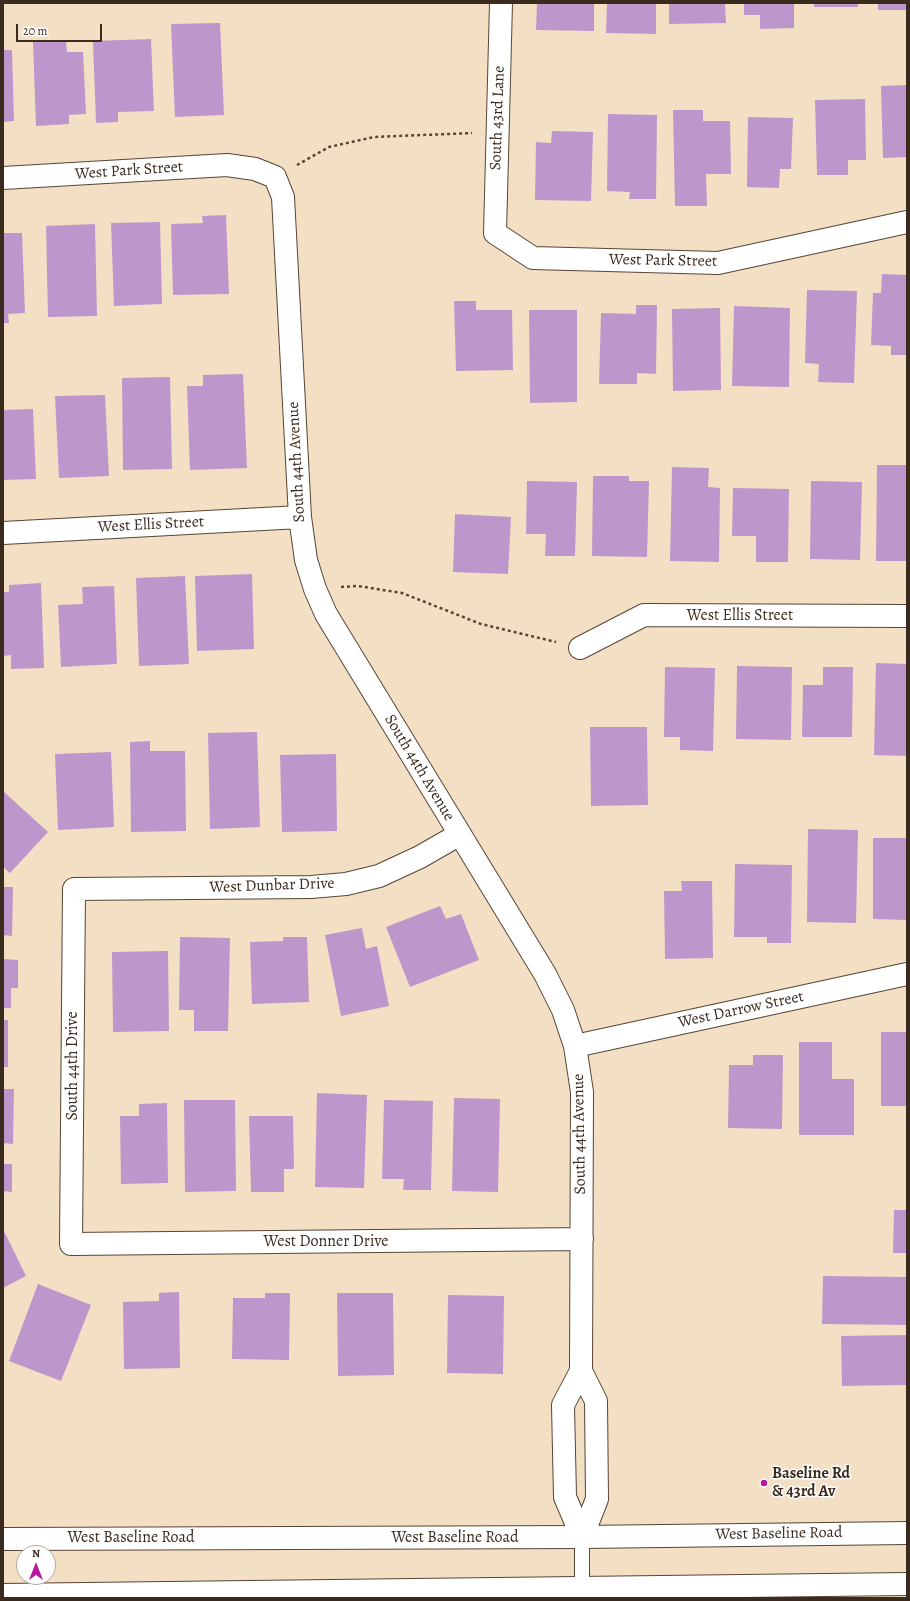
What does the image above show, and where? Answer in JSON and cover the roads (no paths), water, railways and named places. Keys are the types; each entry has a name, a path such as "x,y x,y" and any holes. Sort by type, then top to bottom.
{"street":[{"name":"South 43rd Lane","path":"495,233 501,3"},
{"name":"West Park Street","path":"3,178 227,164 255,169"},
{"name":"South 44th Avenue","path":"255,169 275,176 283,197 300,517 306,560 315,589 326,614 544,974 563,1010 576,1046 582,1092 581,1371 596,1401 597,1499 582,1538"},
{"name":"West Park Street","path":"495,233 533,258 718,263 907,222"},
{"name":"West Ellis Street","path":"3,533 300,517"},
{"name":"West Ellis Street","path":"580,648 644,616 907,616"},
{"name":"West Dunbar Drive","path":"74,889 310,887 346,884 379,876 460,834"},
{"name":"South 44th Drive","path":"71,1244 74,889"},
{"name":"West Darrow Street","path":"576,1046 907,974"},
{"name":"West Donner Drive","path":"71,1244 582,1239"},
{"name":"South 44th Avenue","path":"581,1371 563,1405 565,1497 582,1538"},
{"name":"West Baseline Road","path":"3,1538 582,1538 907,1532"},
{"path":"3,1595 582,1592 907,1584"}],"lane":[{"path":"582,1538 582,1592"}],"place":[{"name":"Baseline Rd & 43rd Av","path":"764,1483"}]}
